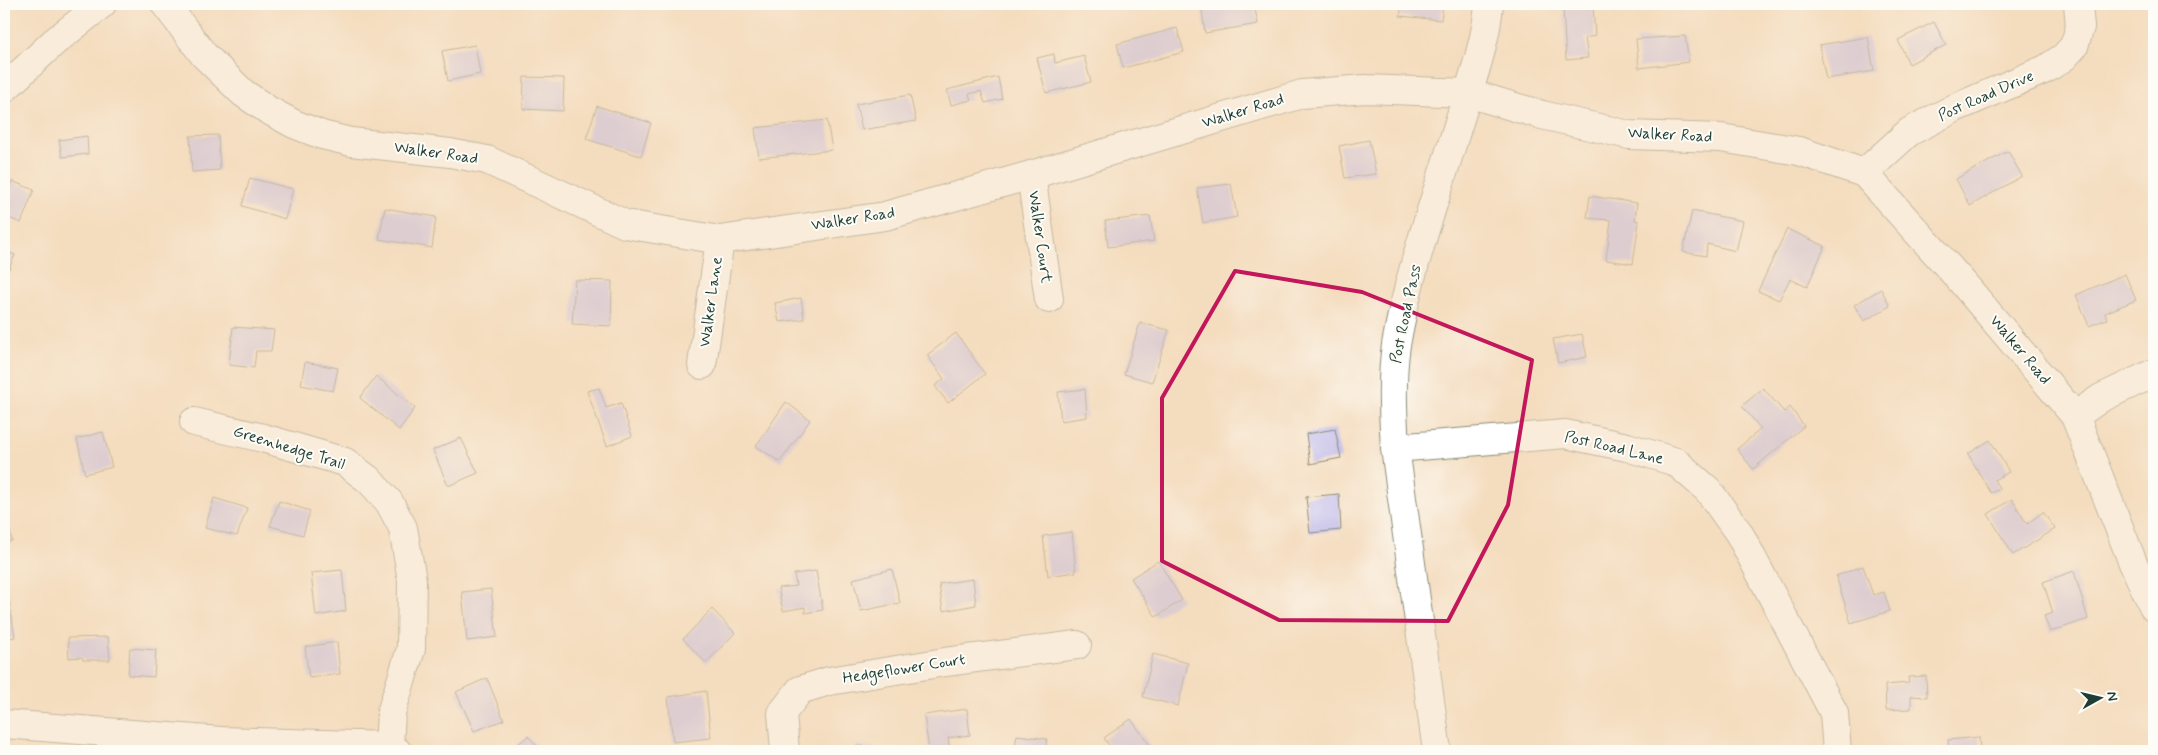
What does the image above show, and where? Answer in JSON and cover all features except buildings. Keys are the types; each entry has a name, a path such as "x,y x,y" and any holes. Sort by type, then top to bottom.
{"street":[{"path":"4,89 54,42 102,4"},
{"name":"Walker Road","path":"165,4 204,56 244,93 268,110 294,124 322,135 351,142 450,152 487,160 625,224 720,240 885,216 1031,175 1302,94 1366,89 1468,93 1542,115 1629,135 1721,138 1799,151 1864,173 1963,283 2075,416 2133,563 2154,608"},
{"name":"Post Road Pass","path":"1437,751 1395,448 1392,409 1396,347 1408,291 1468,93 1490,4"},
{"name":"Post Road Drive","path":"1864,173 1909,132 1955,108 2046,69 2064,57 2074,46 2080,27 2078,4"},
{"name":"Walker Court","path":"1031,175 1049,299"},
{"name":"Walker Lane","path":"702,364 720,240"},
{"path":"2075,416 2101,398 2154,373"},
{"name":"Greenhedge Trail","path":"194,422 263,438 345,462 369,480 389,502 404,528 412,580 411,649 391,713 393,749"},
{"name":"Post Road Lane","path":"1395,448 1564,434 1627,447 1676,462 1708,490 1739,533 1834,713 1836,751"},
{"name":"Hedgeflower Court","path":"784,751 782,713 800,690 838,680 945,662 1077,644"},
{"path":"4,724 221,746 393,749"}],"highlighted area":[{"path":"1235,271 1362,292 1532,360 1508,505 1448,621 1279,620 1162,561 1162,398"}]}
